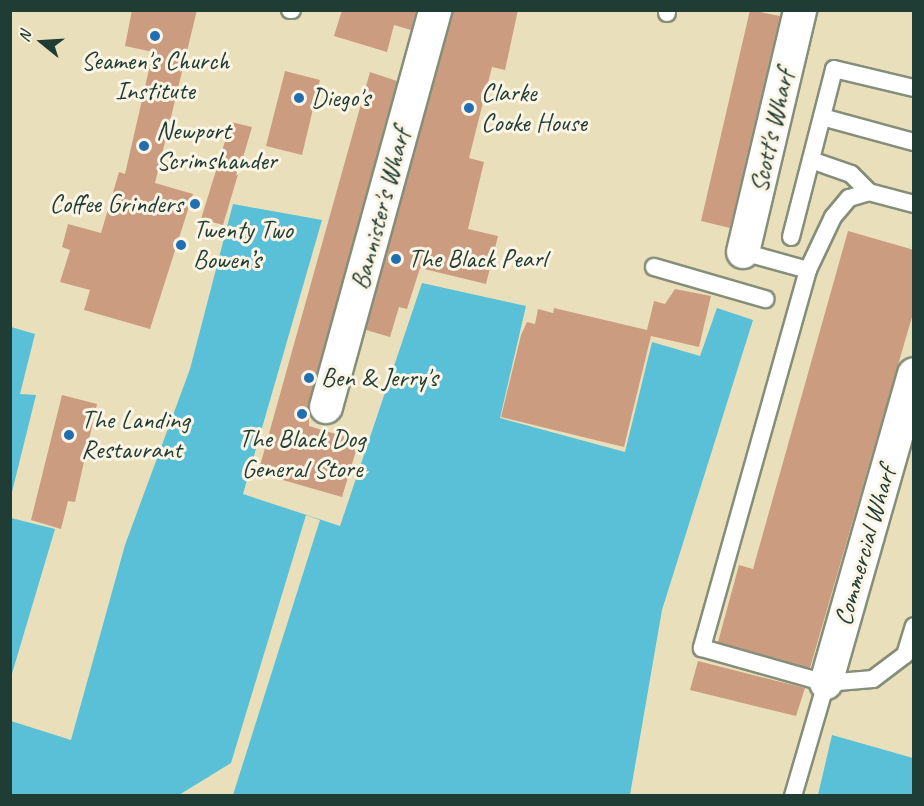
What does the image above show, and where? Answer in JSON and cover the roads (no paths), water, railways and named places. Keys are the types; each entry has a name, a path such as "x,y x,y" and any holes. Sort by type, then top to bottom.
{"street":[{"name":"Bannister's Wharf","path":"326,407 435,10"},
{"name":"Scott's Wharf","path":"743,252 800,10"},
{"name":"Commercial Wharf","path":"826,684 914,374"}],"lane":[{"path":"791,237 834,69 914,88"},
{"path":"822,117 914,142"},
{"path":"811,160 851,174 869,192 914,204"},
{"path":"869,192 849,198 833,217 808,270 702,648 826,684 873,680 905,655 914,626"},
{"path":"743,252 808,270"},
{"path":"654,267 765,299"},
{"path":"793,795 826,684"}],"water":[{"path":"233,204 322,220 243,494 340,526 422,283 526,306 500,418 625,452 652,342 700,356 717,308 753,320 662,610 630,795 11,796 11,721 71,740 125,545 190,369"},
{"path":"11,327 35,334 20,394 36,395 11,496"},
{"path":"11,518 55,529 11,677"},
{"path":"832,735 913,758 913,795 818,795"}],"place":[{"name":"Seamen's Church Institute","path":"155,36"},
{"name":"Diego's","path":"299,98"},
{"name":"Clarke Cooke House","path":"469,108"},
{"name":"Newport Scrimshander","path":"144,146"},
{"name":"Coffee Grinders","path":"195,204"},
{"name":"Twenty Two Bowen’s","path":"181,245"},
{"name":"The Black Pearl","path":"396,259"},
{"name":"Ben & Jerry's","path":"309,378"},
{"name":"The Black Dog General Store","path":"302,414"},
{"name":"The Landing Restaurant","path":"69,435"}]}
